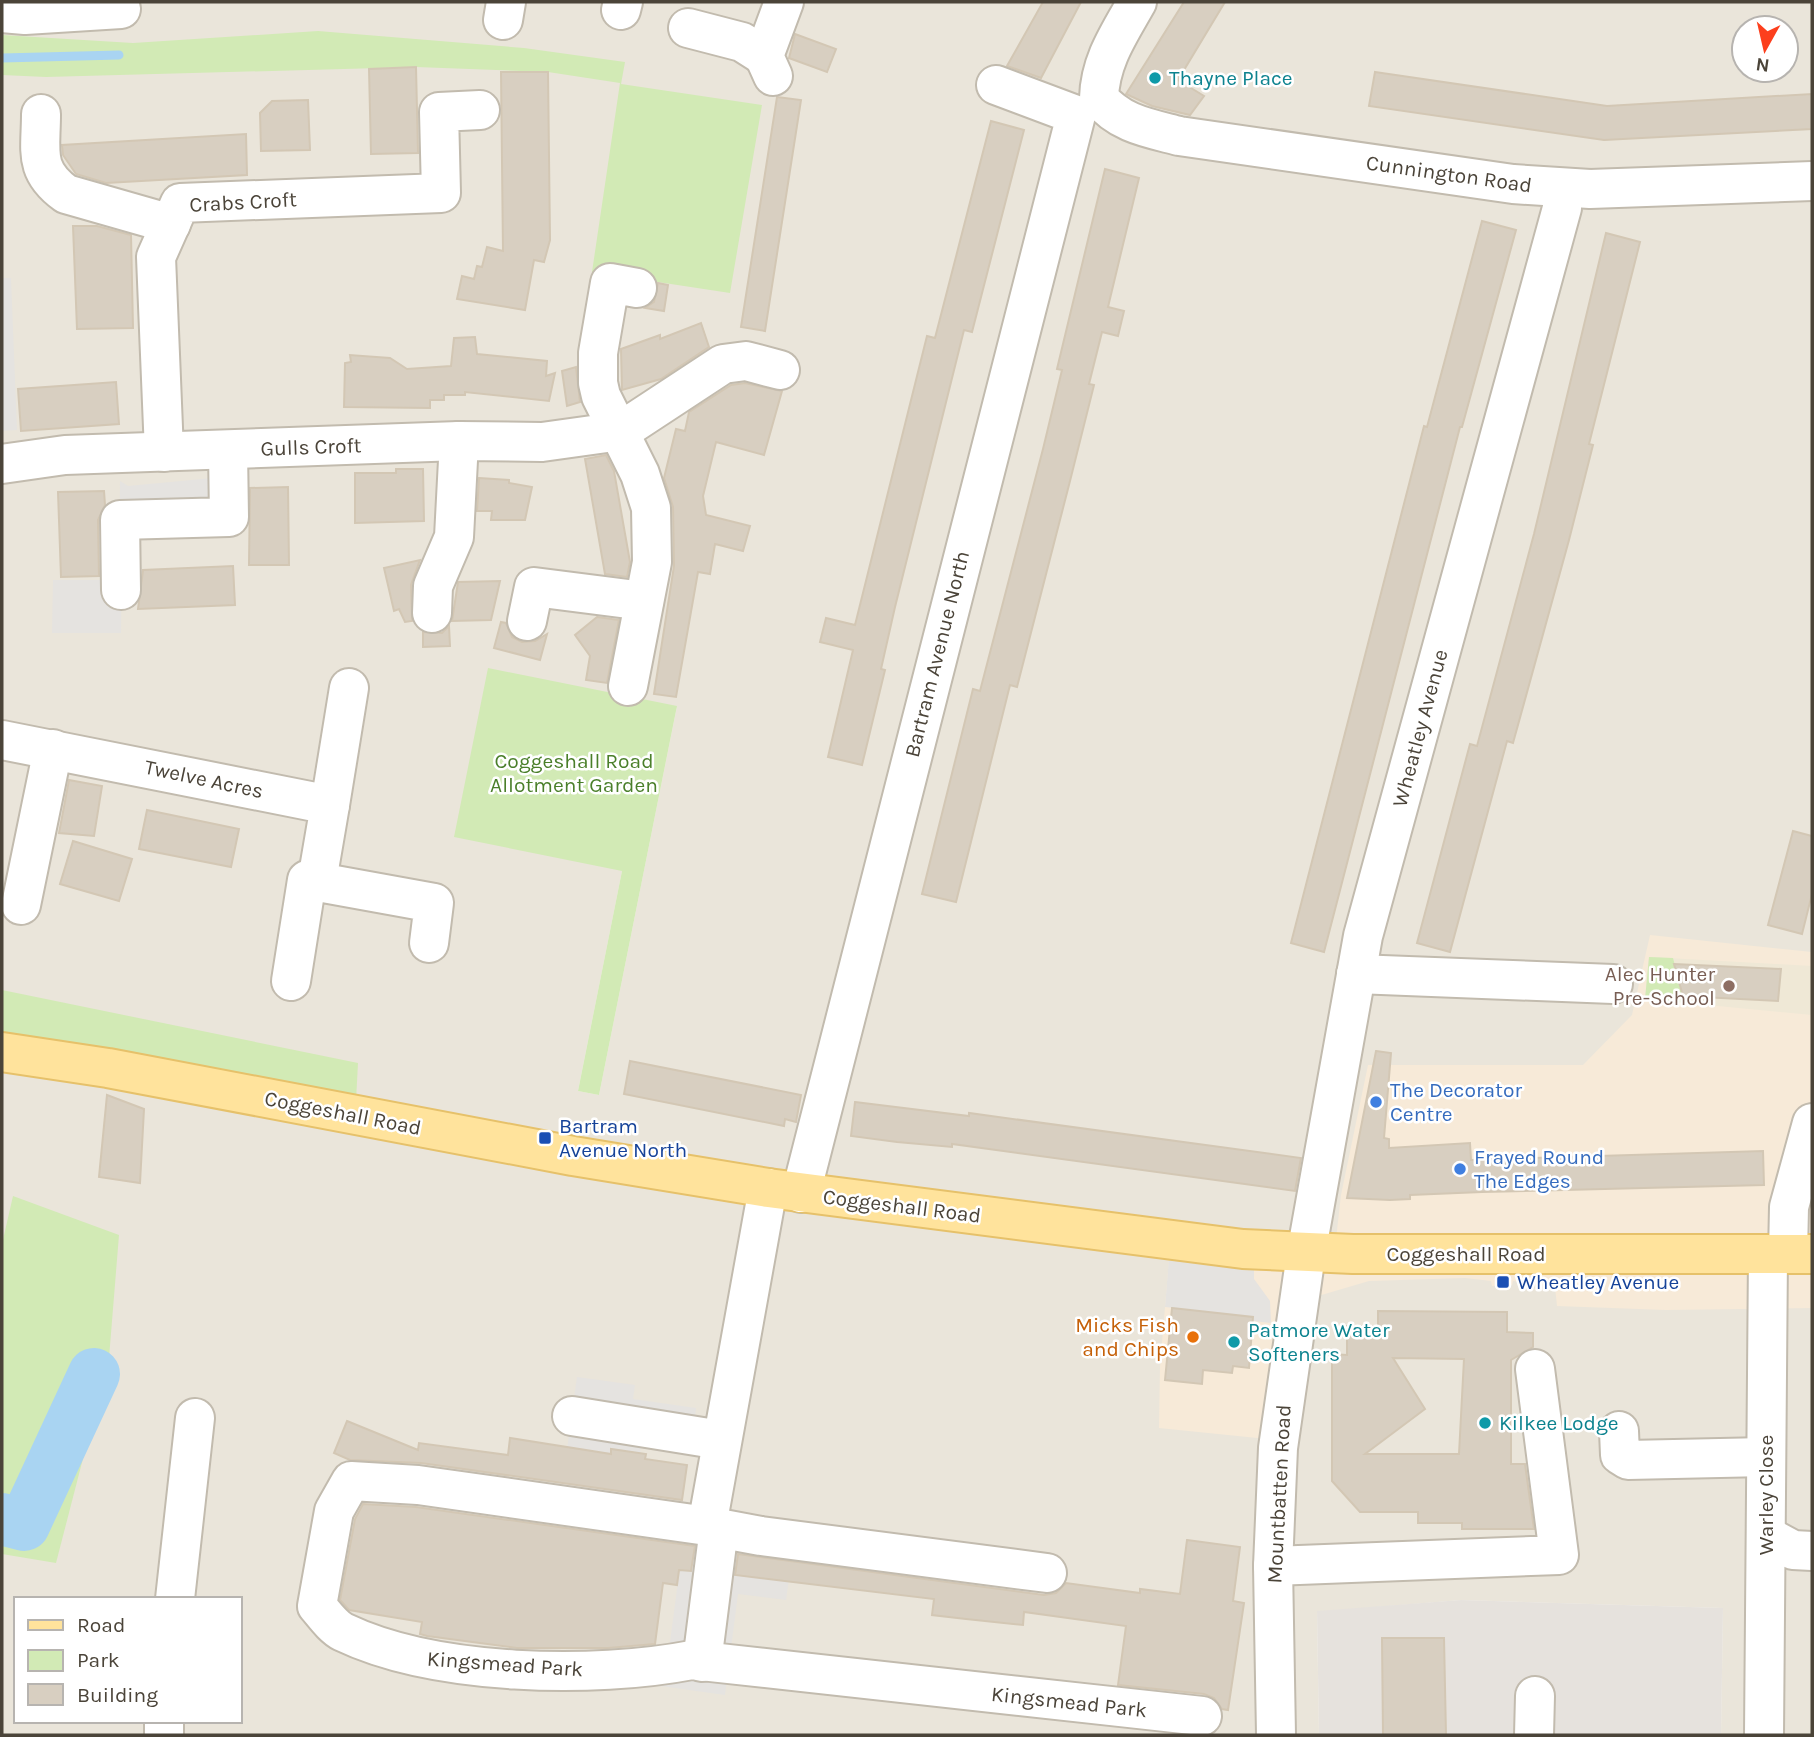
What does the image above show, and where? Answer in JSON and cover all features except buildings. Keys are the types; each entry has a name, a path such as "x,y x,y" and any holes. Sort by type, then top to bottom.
{"main road":[{"name":"Coggeshall Road","path":"2,1052 108,1068 573,1156 784,1191 1230,1247 1306,1254 1789,1254"}],"street":[{"path":"688,28 742,42 769,66 784,2"},
{"name":"Bartram Avenue North","path":"784,1191 1088,107 1104,61 1138,2"},
{"path":"2,13 25,15 121,9"},
{"path":"996,85 1088,107"},
{"name":"Cunnington Road","path":"1088,107 1110,113 1131,124 1179,136 1513,184 1590,189 1812,181"},
{"name":"Crabs Croft","path":"164,452 156,257 180,203 440,193 439,112 480,110"},
{"path":"41,114 42,169 52,184 66,194 171,224"},
{"name":"Wheatley Avenue","path":"1306,1254 1363,936 1562,208"},
{"path":"628,686 652,562 651,508 621,431 601,396 598,353 610,283 637,288"},
{"name":"Gulls Croft","path":"2,464 65,455 459,441 542,442 621,431 723,364 746,361 780,370"},
{"path":"432,613 433,586 454,537 459,441"},
{"path":"121,590 120,520 229,517 228,450"},
{"path":"527,621 534,587 644,601"},
{"path":"317,881 349,688"},
{"name":"Twelve Acres","path":"2,740 330,805"},
{"path":"16,891 53,749"},
{"path":"291,981 307,880 434,903 429,943"},
{"path":"1356,974 1613,984"},
{"name":"Warley Close","path":"1764,1735 1766,1457 1789,1254 1789,1207 1812,1123"},
{"path":"702,1662 721,1440 784,1191"},
{"name":"Mountbatten Road","path":"1276,1735 1273,1566 1278,1448 1306,1254"},
{"path":"1273,1566 1559,1555 1535,1369"},
{"path":"572,1416 721,1440"},
{"path":"175,1597 195,1418"},
{"path":"1619,1431 1620,1455 1628,1460 1766,1457"},
{"name":"Kingsmead Park","path":"713,1527 418,1485 351,1482 334,1511 317,1606 341,1631 426,1660 557,1671 636,1669 692,1660 1202,1716"},
{"path":"713,1527 1048,1573"},
{"path":"1767,1536 1793,1550 1812,1551"},
{"path":"1534,1735 1535,1696"}],"shaded area":[{"path":"2,2 1812,2 1812,1735 1721,1735 1723,1608 1461,1600 1317,1612 1319,1735 2,1735","holes":["677,706 599,1095 578,1091 622,871"]},
{"path":"2,278 11,278 17,430 2,431"},
{"path":"234,476 233,538 122,537 121,633 52,633 53,580 119,580 120,481 128,486"},
{"path":"1650,935 1812,952 1812,1308 1666,1310 1557,1306 1555,1287 1513,1281 1512,1285 1492,1286 1491,1281 1465,1278 1369,1281 1318,1296 1297,1442 1159,1428 1160,1367 1172,1223 1336,1239 1341,1195 1368,1065 1583,1065 1632,1015"},
{"name":"Alec Hunter Pre-School","path":"1649,957 1812,966 1812,1015 1645,999"},
{"path":"1169,1257 1254,1267 1254,1279 1270,1301 1271,1323 1253,1321 1253,1317 1165,1307"},
{"path":"577,1377 635,1385 633,1399 696,1408 690,1453 641,1446 639,1460 567,1449"},
{"path":"686,1521 795,1536 786,1600 738,1594 725,1695 653,1685 667,1665"},
{"path":"1461,1600 1723,1608 1721,1735 1319,1735 1317,1611"}],"green space":[{"path":"318,31 524,48 625,62 621,84 762,105 730,293 592,272 620,83 548,72 416,67 46,77 2,75 2,35 133,43"},
{"name":"Coggeshall Road Allotment Garden","path":"488,668 677,706 599,1095 578,1091 622,871 454,837"},
{"path":"1649,957 1673,958 1683,996 1688,997 1687,1003 1645,999"},
{"path":"2,990 358,1063 356,1101 2,1041"},
{"path":"13,1196 119,1235 109,1358 56,1563 2,1554 2,1244"}],"waterway":[{"path":"2,58 119,55"},
{"path":"2,1519 24,1525 94,1374"}],"place":[{"name":"Thayne Place","path":"1155,78"},
{"name":"Alec Hunter Pre-School","path":"1729,986"},
{"name":"The Decorator Centre","path":"1376,1102"},
{"name":"Bartram Avenue North","path":"545,1138"},
{"name":"Frayed Round The Edges","path":"1460,1169"},
{"name":"Wheatley Avenue","path":"1503,1282"},
{"name":"Micks Fish and Chips","path":"1193,1337"},
{"name":"Patmore Water Softeners","path":"1234,1342"},
{"name":"Kilkee Lodge","path":"1485,1423"}]}
